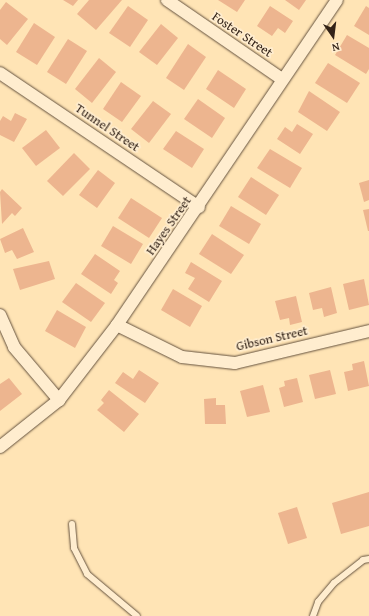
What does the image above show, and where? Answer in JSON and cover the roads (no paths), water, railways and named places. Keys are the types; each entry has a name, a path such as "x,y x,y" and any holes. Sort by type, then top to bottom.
{"street":[{"name":"Foster Street","path":"167,0 282,79"},
{"name":"Hayes Street","path":"0,447 59,400 116,325 199,207 282,79 337,0"},
{"name":"Tunnel Street","path":"0,73 199,207"},
{"path":"0,315 14,347 59,400"},
{"name":"Gibson Street","path":"116,325 182,357 235,363 369,331"}],"lane":[{"path":"72,524 74,548 87,574 137,616"},
{"path":"313,616 318,602 334,583 363,560 369,559"}]}
